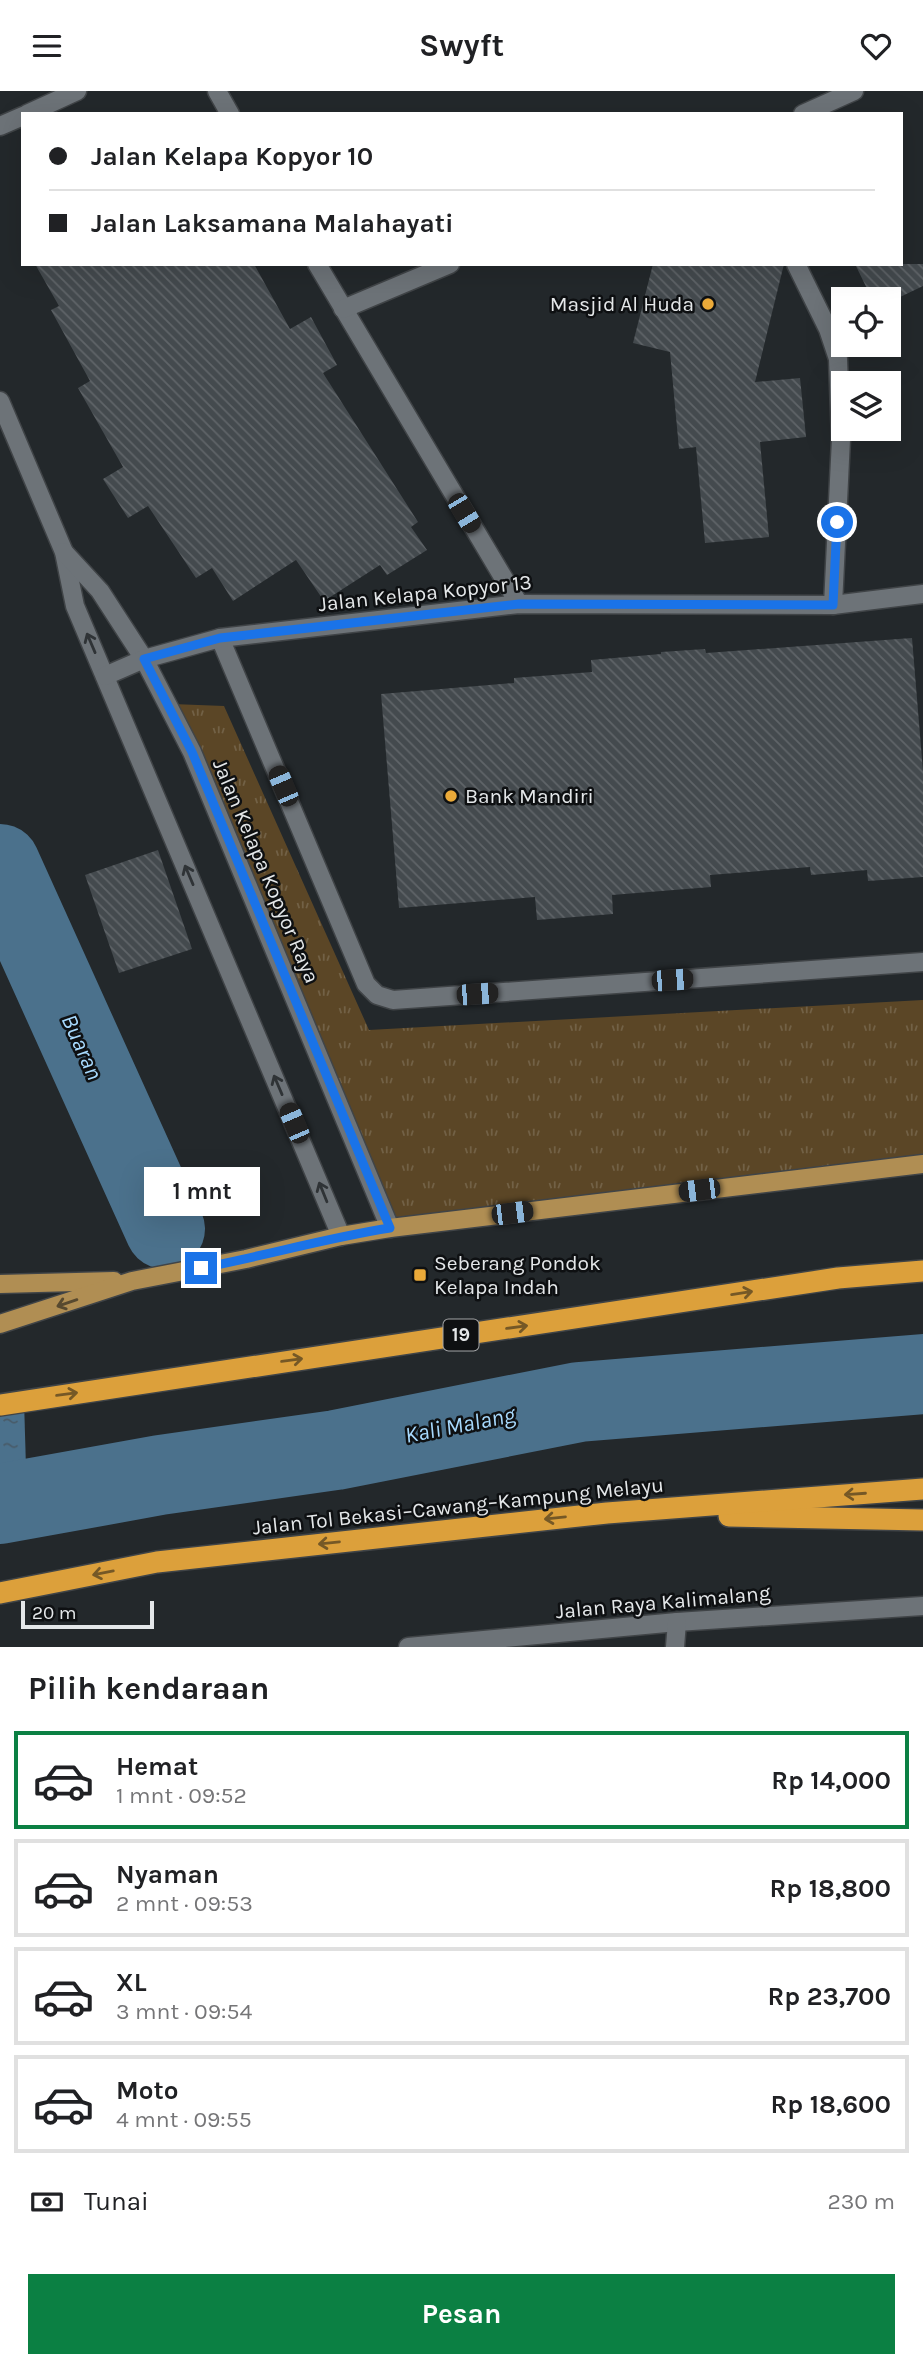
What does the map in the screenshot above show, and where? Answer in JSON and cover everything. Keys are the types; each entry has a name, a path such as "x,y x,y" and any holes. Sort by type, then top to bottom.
{"highway":[{"name":"19","path":"0,1405 838,1278 923,1271"},
{"name":"Jalan Tol Bekasi–Cawang–Kampung Melayu","path":"0,1593 157,1562 607,1513 923,1489"},
{"path":"607,1513 923,1520"}],"main road":[{"path":"0,1324 132,1281 246,1259 341,1236 923,1164"},
{"path":"0,1284 132,1281"}],"street":[{"path":"32,112 77,91"},
{"path":"217,91 229,112"},
{"path":"807,112 854,91"},
{"path":"0,126 21,117"},
{"path":"318,266 519,604"},
{"path":"343,309 445,266"},
{"path":"797,266 828,329 838,359 841,439 833,605"},
{"name":"Jalan Kelapa Kopyor Raya","path":"0,401 64,552 75,606 341,1236"},
{"name":"Jalan Kelapa Kopyor Raya","path":"64,552 100,591 144,659 192,752 390,1228"},
{"name":"Jalan Kelapa Kopyor 13","path":"105,676 144,659 220,638 519,604 833,605 923,594"},
{"path":"220,638 366,984 377,995 393,1000 923,962"},
{"name":"Jalan Raya Kalimalang","path":"408,1647 677,1622 923,1606"},
{"path":"675,1647 677,1622"}],"green space":[{"path":"172,704 224,706 369,1030 923,1000 923,1169 390,1228"}],"water":[{"path":"24,1401 28,1534 0,1540 0,1405"}],"building":[{"path":"923,264 923,286 901,297 901,287 866,287 856,266"},
{"path":"36,266 255,266 290,329 311,317 337,365 323,373 418,522 411,527 427,550 387,575 380,565 324,601 296,560 233,601 212,568 196,578 148,506 128,518 103,479 123,467 78,388 90,381 51,310 59,306"},
{"path":"652,266 784,266 755,382 800,378 806,437 760,442 769,537 705,543 696,447 679,449 670,352 633,343"},
{"path":"912,638 923,771 923,877 868,881 867,870 811,875 810,867 710,875 711,887 612,895 613,914 537,920 535,897 399,908 381,694 514,683 514,678 592,672 591,660 661,652 705,649 706,653"},
{"path":"158,850 192,949 119,973 85,875"}],"waterway":[{"name":"Buaran","path":"0,864 165,1229"},
{"name":"Kali Malang","path":"0,1504 160,1475 336,1450 579,1402 923,1374"}],"place":[{"name":"Masjid Al Huda","path":"708,304"},
{"name":"Bank Mandiri","path":"451,796"},
{"name":"Seberang Pondok Kelapa Indah","path":"420,1275"}],"route":[{"path":"201,1268 341,1236 390,1228 192,752 144,659 220,638 519,604 833,605 837,522"}]}
